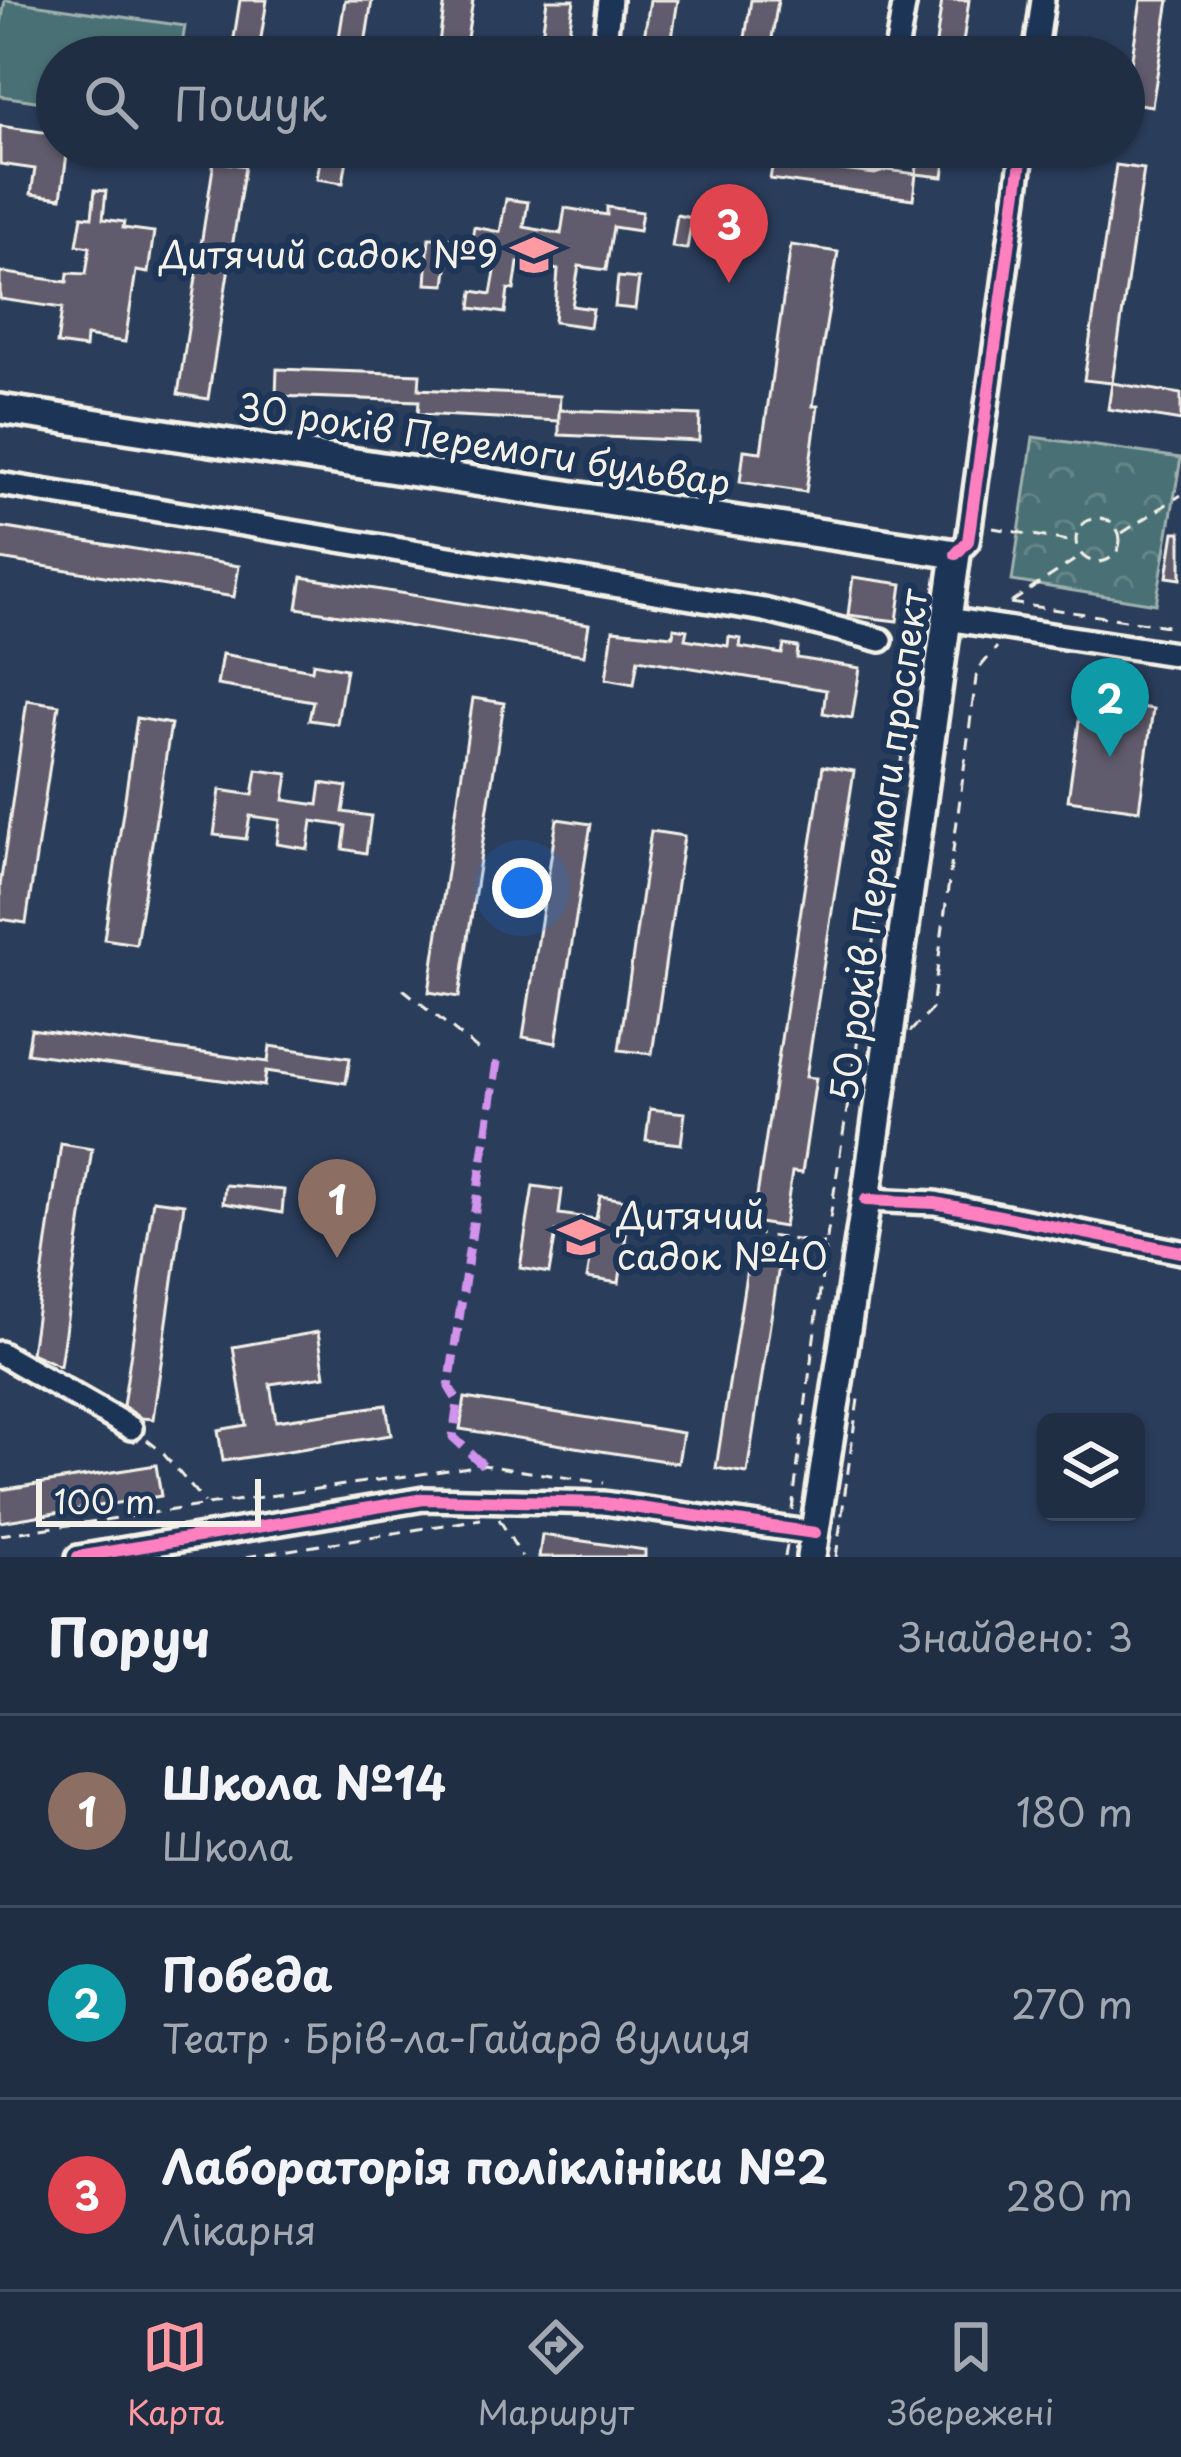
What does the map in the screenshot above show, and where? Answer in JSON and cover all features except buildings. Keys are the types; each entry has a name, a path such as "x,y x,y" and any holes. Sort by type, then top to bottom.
{"main road":[{"name":"30 років Перемоги бульвар","path":"0,409 956,554"},
{"name":"50 років Перемоги проспект","path":"804,1546 866,1200 956,554"}],"street":[{"path":"606,36 610,0"},
{"path":"899,36 905,0"},
{"path":"1038,36 1043,0"},
{"name":"50 років Перемоги проспект","path":"956,554 968,541 1021,168"},
{"path":"0,484 764,610 881,640"},
{"path":"946,619 1181,655"},
{"path":"866,1200 935,1203 1181,1252"},
{"path":"0,1353 131,1428"},
{"path":"77,1557 424,1499 604,1503 804,1546"}],"path":[{"path":"1119,535 1181,495"},
{"path":"1098,518 1112,523 1119,535 1118,549 1108,560 1094,562 1081,555 1076,542 1079,528 1098,518"},
{"path":"993,528 1076,542"},
{"path":"1081,555 1010,603 1181,628"},
{"path":"910,1032 932,1009 977,670 1004,642"},
{"path":"792,1510 826,1244 915,646"},
{"path":"403,988 481,1052"},
{"path":"729,1230 826,1244"},
{"path":"131,1428 161,1451 207,1505"},
{"path":"517,1516 498,1517 522,1557"},
{"path":"246,1557 481,1519"},
{"path":"774,1546 804,1546"}],"green space":[{"path":"5,0 185,26 183,36 36,36 36,101 0,96"},
{"path":"1033,437 1181,458 1156,604 1012,581"}],"marked path":[{"path":"483,1465 453,1437 458,1402 449,1387 498,1055"}],"cycle path":[{"path":"956,554 968,541 1020,168"},
{"path":"866,1200 935,1203 1181,1252"},
{"path":"78,1557 424,1499 604,1503 815,1533"}],"place":[{"name":"Дитячий садок №9","path":"534,255"},
{"name":"Лабораторія поліклініки №2","path":"729,283"},
{"name":"Победа","path":"1110,757"},
{"name":"Дитячий садок №40","path":"581,1237"},
{"name":"Школа №14","path":"337,1258"}]}
